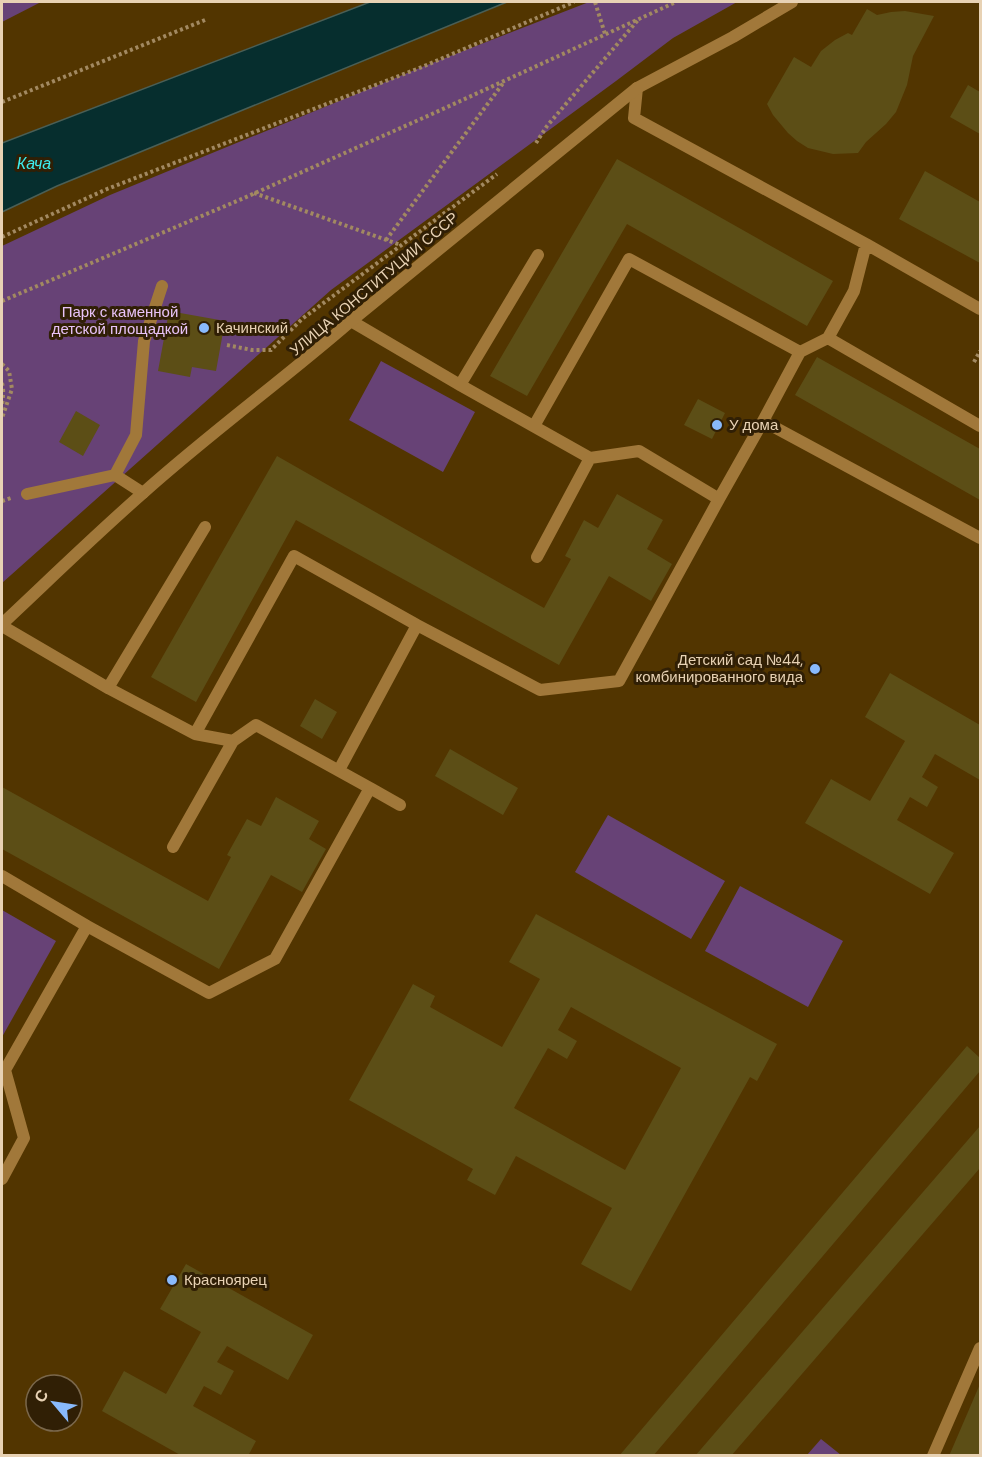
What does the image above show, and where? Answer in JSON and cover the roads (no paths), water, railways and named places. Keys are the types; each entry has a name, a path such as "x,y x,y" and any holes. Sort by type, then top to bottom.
{"street":[{"name":"УЛИЦА КОНСТИТУЦИИ СССР","path":"2,625 143,493 191,452 637,88 733,37 792,2"},
{"path":"637,88 634,118 981,309"},
{"path":"195,734 294,556 540,690 619,681 800,352 828,338 854,291 866,244"},
{"path":"460,385 538,255"},
{"path":"534,426 629,259 800,352"},
{"path":"116,475 136,435 144,341 162,286"},
{"path":"351,321 590,458 639,451 719,499"},
{"path":"828,338 981,426"},
{"path":"764,421 981,538"},
{"path":"537,557 590,458"},
{"path":"27,494 116,475 143,493"},
{"path":"108,688 205,527"},
{"path":"2,625 108,688 195,734 232,741"},
{"path":"339,770 417,625"},
{"path":"173,848 232,741 256,725 400,805"},
{"path":"2,876 209,993 275,959 370,788"},
{"path":"2,1179 24,1138 3,1070 87,926"},
{"path":"933,1455 981,1348"}],"water":[{"name":"Кача","path":"370,2 507,2 57,186 2,212 2,143"}],"place":[{"name":"Качинский","path":"204,328"},
{"name":"У дома","path":"717,425"},
{"name":"Детский сад №44, комбинированного вида","path":"815,669"},
{"name":"Красноярец","path":"172,1280"}],"park label":[{"name":"Парк с каменной детской площадкой","path":"120,320"}]}
